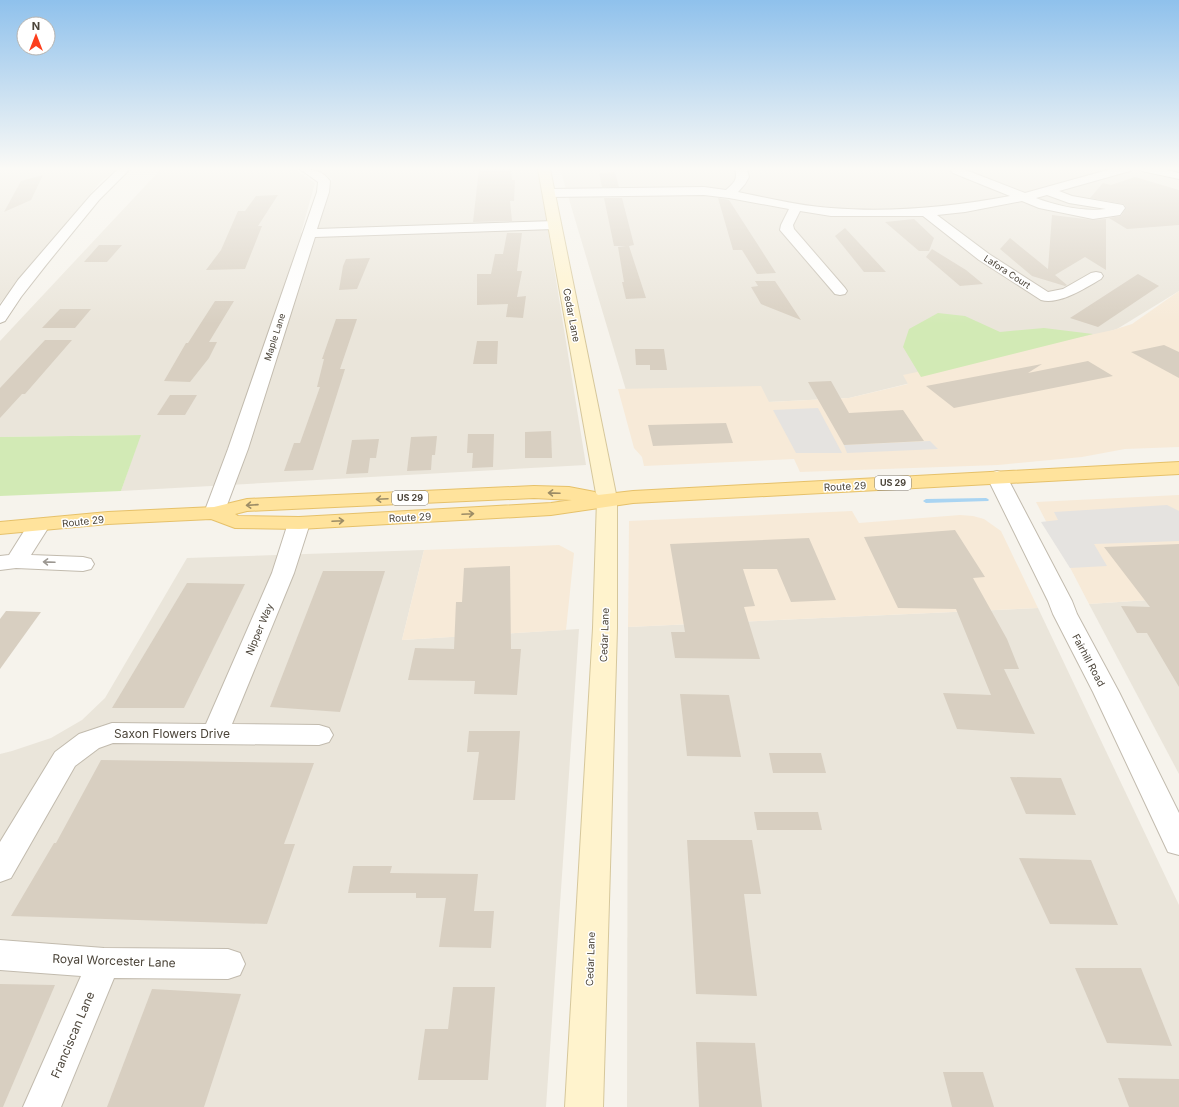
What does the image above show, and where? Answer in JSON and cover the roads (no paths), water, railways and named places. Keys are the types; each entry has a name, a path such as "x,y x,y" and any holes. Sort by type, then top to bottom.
{"main road":[{"name":"Cedar Lane","path":"554,221 602,466 607,499 605,628 584,1107"},
{"name":"Route 29","path":"214,513 235,522 299,523 551,509 581,505 607,499 1179,468"},
{"name":"Route 29","path":"0,528 108,518 214,513 247,505 534,492 568,493 607,499"}],"street":[{"path":"0,318 28,277 75,221"},
{"name":"Maple Lane","path":"214,513 238,449 314,221"},
{"path":"789,221 787,230 840,290"},
{"name":"Lafora Court","path":"937,221 984,257 1046,297 1068,292 1096,276"},
{"path":"310,232 555,225"},
{"name":"Fairhill Road","path":"997,477 1060,601 1065,614 1106,692 1179,843"},
{"name":"Nipper Way","path":"215,734 283,573 299,523"},
{"path":"8,562 38,525"},
{"path":"8,562 83,564"},
{"name":"Saxon Flowers Drive","path":"0,869 65,759 89,741 112,733 319,735"},
{"name":"Royal Worcester Lane","path":"0,955 104,963 228,964"},
{"name":"Franciscan Lane","path":"42,1107 104,963"}],"waterway":[{"path":"926,501 986,500"}]}
